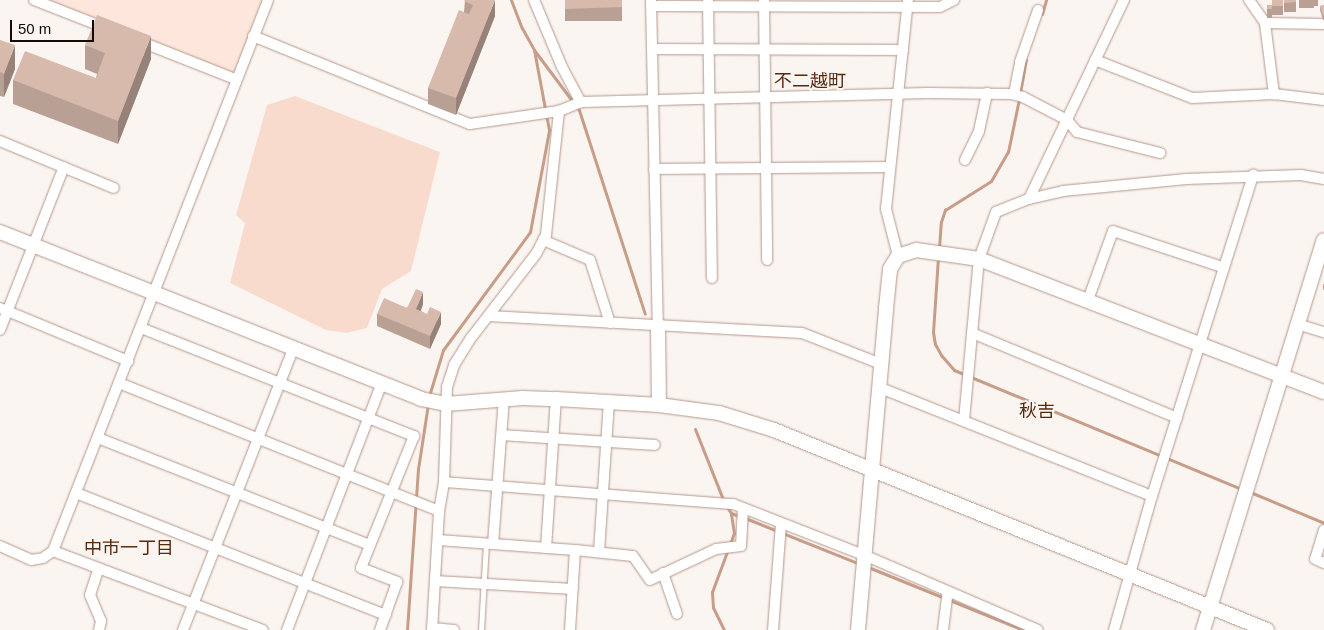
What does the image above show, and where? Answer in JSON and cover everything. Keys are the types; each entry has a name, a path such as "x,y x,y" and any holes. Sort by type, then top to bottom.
{"street":[{"path":"34,0 235,79"},
{"path":"0,546 31,560 43,558 53,550 141,328 235,79 268,0"},
{"path":"534,0 562,67 581,102"},
{"path":"659,405 651,3 908,3 940,7 954,0"},
{"path":"1029,199 1124,0"},
{"path":"1249,0 1265,22 1274,94"},
{"path":"708,3 712,278"},
{"path":"764,3 767,260"},
{"path":"898,256 886,209 908,3"},
{"path":"1018,96 1020,62 1038,10"},
{"path":"1265,22 1324,24"},
{"path":"253,36 470,124 559,111 581,102 653,98 928,93 986,94 1018,96 1067,120 1077,132 1160,153"},
{"path":"652,50 903,50"},
{"path":"1095,60 1192,98 1274,94 1324,100"},
{"path":"964,160 979,130 986,94"},
{"path":"454,630 432,629 439,511 444,482 447,387 454,365 471,338 536,254 544,240 554,172 559,111"},
{"path":"0,142 114,188"},
{"path":"0,330 4,310 33,246 64,167"},
{"path":"654,169 890,167"},
{"path":"1114,630 1152,496 1222,267 1253,175"},
{"path":"964,420 979,259 996,212 1029,199 1063,191 1186,179 1253,175 1301,175 1324,179"},
{"path":"1088,300 1114,231 1222,267"},
{"path":"0,232 421,399 446,404 556,399 659,405 719,413 774,430 1267,630"},
{"path":"544,240 590,260 610,323"},
{"path":"1203,630 1324,240"},
{"path":"858,630 878,387 890,269 898,256 916,250 979,259 1324,392"},
{"path":"4,310 128,361"},
{"path":"489,316 802,333 881,364"},
{"path":"1297,324 1324,332"},
{"path":"141,328 414,436 361,568 397,582 380,630"},
{"path":"972,333 1177,418"},
{"path":"183,630 293,349"},
{"path":"119,383 439,511"},
{"path":"286,630 327,529 382,383"},
{"path":"878,387 1152,496"},
{"path":"546,548 556,399"},
{"path":"490,544 498,486 504,400"},
{"path":"599,552 609,402"},
{"path":"502,435 655,445"},
{"path":"98,438 369,545"},
{"path":"444,482 733,504 864,555 1038,630"},
{"path":"76,492 386,615"},
{"path":"438,540 633,556 650,580 716,549 740,546 743,509"},
{"path":"773,630 781,524"},
{"path":"1324,530 1315,559 1324,562"},
{"path":"53,550 263,630"},
{"path":"570,630 575,550"},
{"path":"99,568 90,595 101,621 99,630"},
{"path":"663,573 677,614"},
{"path":"435,581 573,588"},
{"path":"943,630 948,592"}],"lane":[{"path":"481,630 484,584 490,544"}],"shaded area":[{"path":"34,0 268,0 235,79"},
{"path":"295,96 440,152 411,271 382,289 367,328 346,333 326,330 230,283 245,223 236,215 267,105"}],"building":[{"path":"465,0 495,0 456,98 428,88 459,10 469,14 473,5"},
{"path":"565,0 622,0 622,7 565,9"},
{"path":"1272,0 1283,0 1283,6 1272,6 1272,9 1267,9 1267,5 1272,5"},
{"path":"1284,0 1296,0 1296,2 1284,3"},
{"path":"1324,5 1324,15 1323,16 1320,6"},
{"path":"97,15 151,36 118,121 13,80 25,51 96,78 105,53 85,45"},
{"path":"0,40 15,45 4,74 0,72"},
{"path":"416,289 423,292 416,309 427,314 430,307 441,312 430,336 377,314 384,298 407,308"}],"waterway":[{"path":"511,0 522,28 534,50 579,110 645,314"},
{"path":"1042,14 1046,0"},
{"path":"429,396 443,350 530,232 549,130 534,50"},
{"path":"1020,93 1026,60"},
{"path":"939,248 941,222 945,210 991,181 1008,152 1019,99"},
{"path":"938,257 933,332 935,344 941,355 954,370 1242,489"},
{"path":"407,630 418,469 428,404"},
{"path":"695,429 724,502"},
{"path":"1250,492 1324,523"},
{"path":"727,507 731,513 739,516"},
{"path":"724,630 713,607 712,592 734,533 731,513"},
{"path":"745,518 860,564"},
{"path":"868,567 1023,630"}],"district":[{"name":"不二越町","path":"810,81"},
{"name":"秋吉","path":"1037,411"},
{"name":"中市一丁目","path":"129,548"}]}
